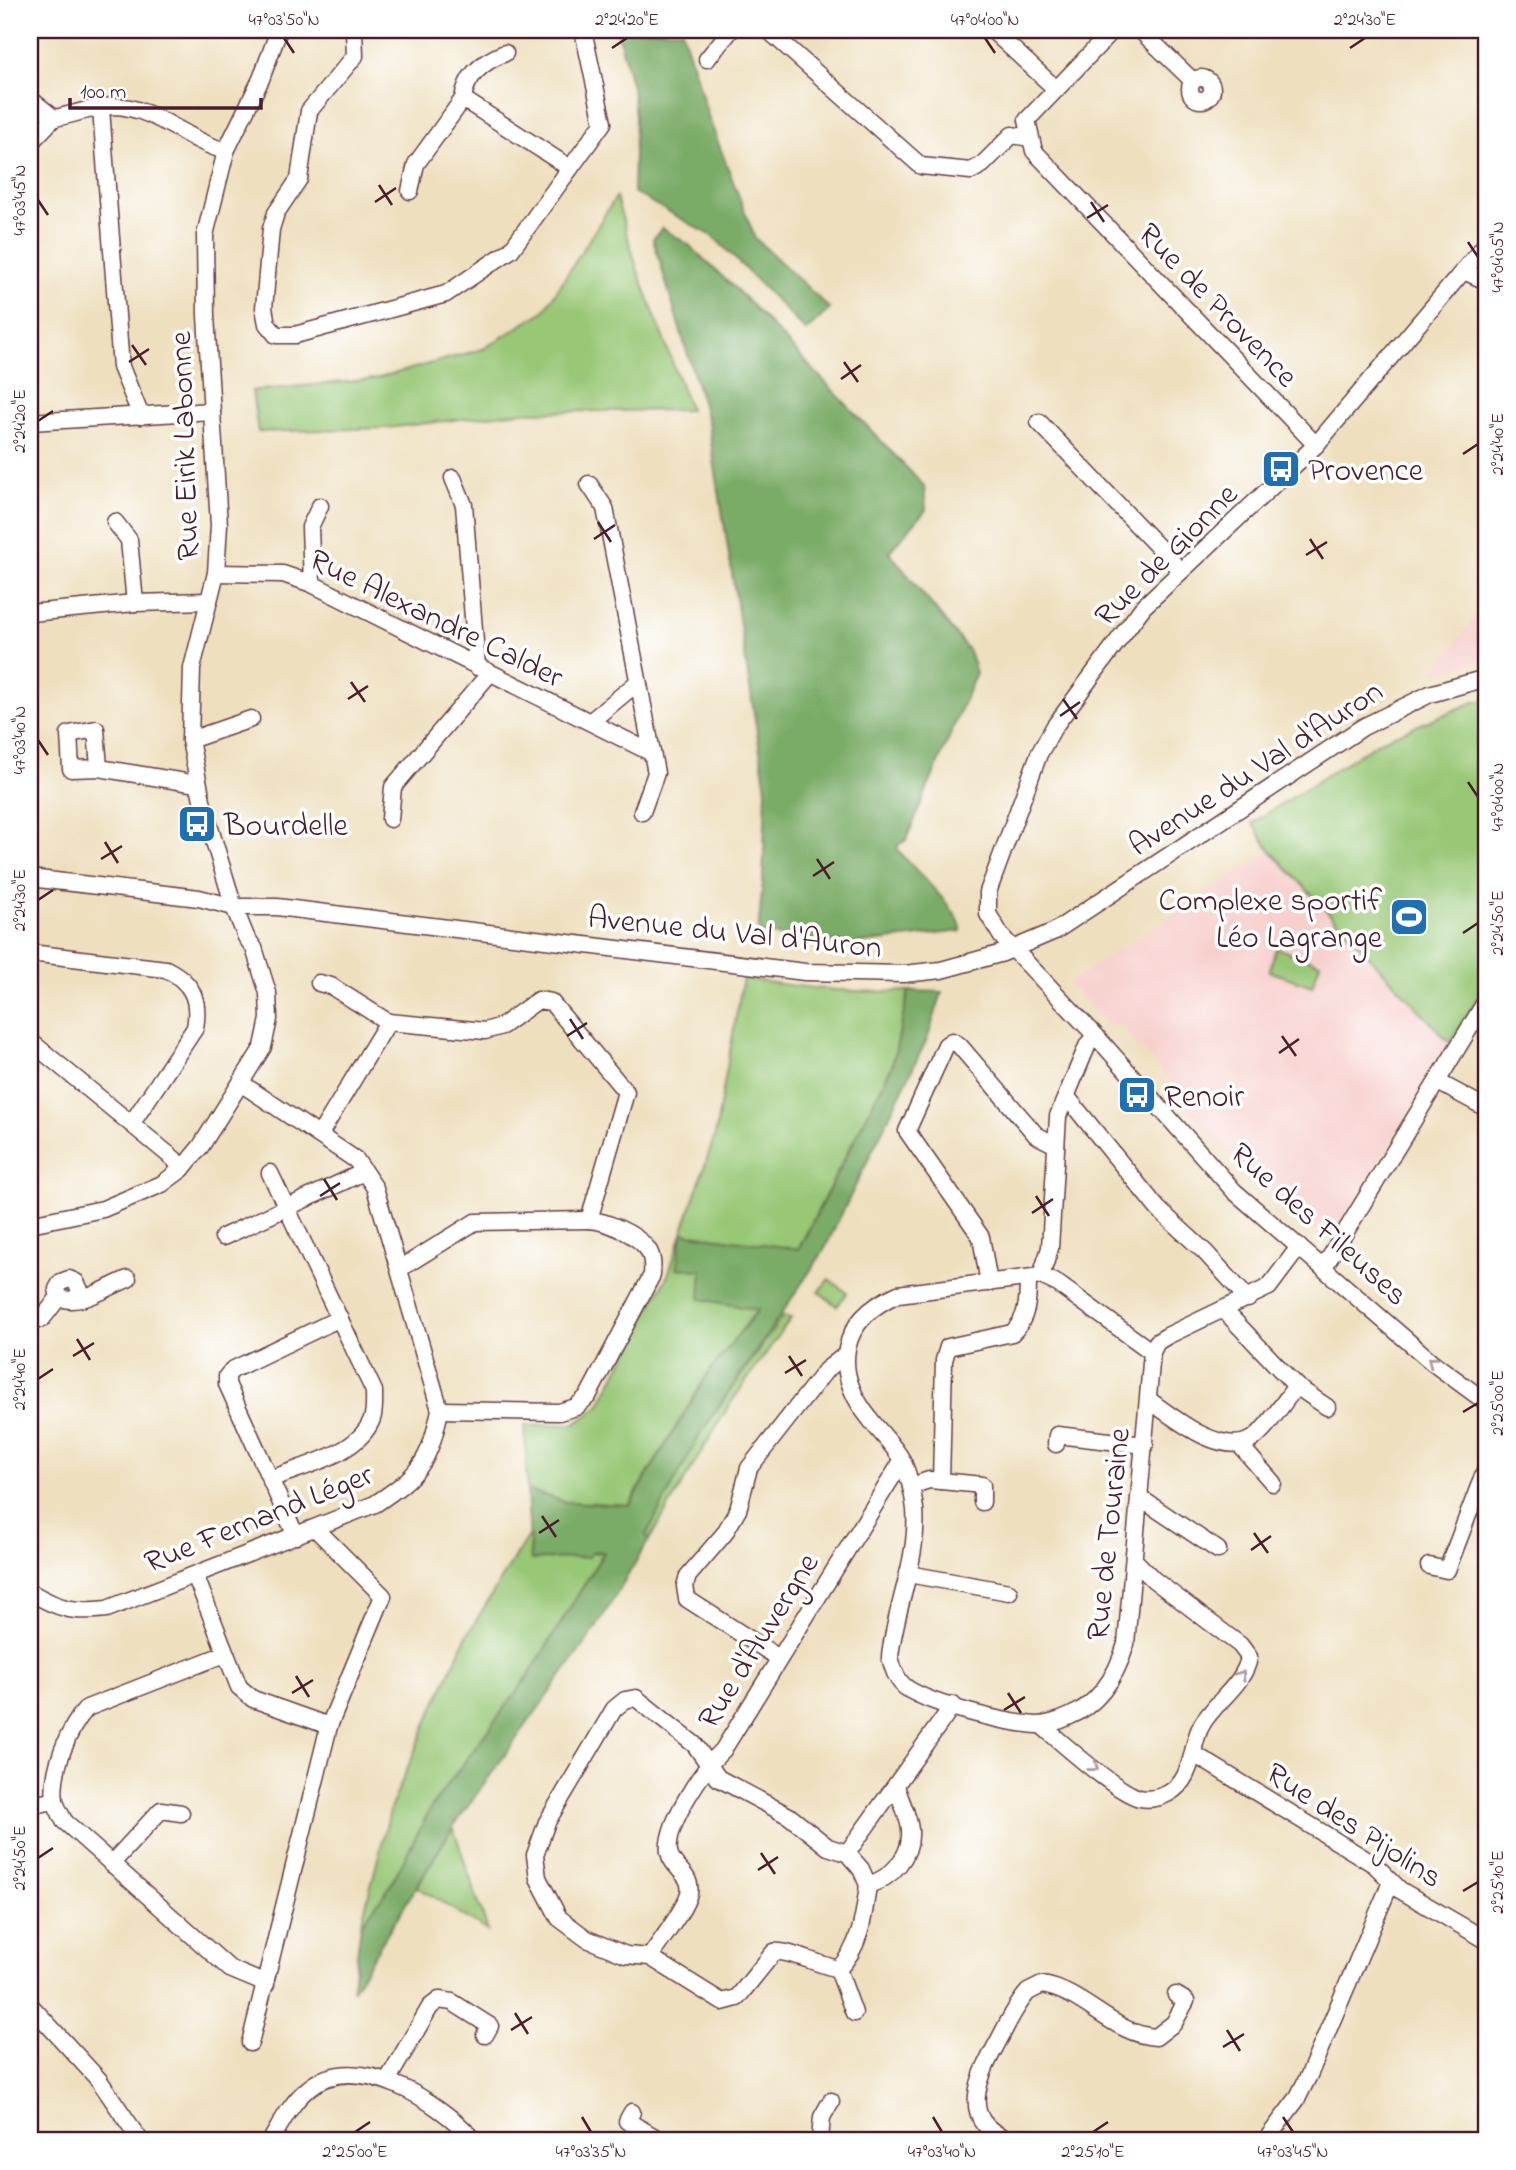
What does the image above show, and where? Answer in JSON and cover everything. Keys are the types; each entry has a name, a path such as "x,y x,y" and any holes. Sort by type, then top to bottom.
{"street":[{"name":"Rue Eirik Labonne","path":"182,1169 242,1084 263,1047 269,1019 268,993 254,948 246,937 234,906 197,784 190,740 191,668 216,573 219,526 205,235 226,151 261,79 279,30"},
{"path":"354,30 355,56 309,111 299,179 276,213 271,229 264,308 267,324 276,335 295,335 446,293 511,250 603,123 583,30"},
{"path":"707,59 731,30"},
{"path":"768,30 921,166 971,171 982,165 1012,135 1030,138 1027,120 1113,30"},
{"path":"992,30 1056,89"},
{"path":"1140,30 1193,81"},
{"path":"410,191 416,164 463,99 464,86 485,60 505,53"},
{"path":"30,99 54,118"},
{"path":"463,99 570,168"},
{"path":"30,143 54,118 114,106 155,116 213,148 226,151"},
{"path":"101,109 121,367 141,416"},
{"name":"Rue de Provence","path":"1030,138 1034,151 1315,445"},
{"name":"Rue de Gionne","path":"1013,949 992,923 987,899 1038,754 1116,641 1143,607 1315,445 1486,244"},
{"path":"1464,271 1486,281"},
{"path":"30,422 212,411"},
{"path":"1039,422 1181,571"},
{"path":"390,819 393,787 484,670 464,505 453,478"},
{"path":"589,484 605,508 656,773 642,812"},
{"path":"312,584 310,527 320,506"},
{"path":"116,522 129,540 135,603"},
{"name":"Rue Alexandre Calder","path":"216,573 283,574 312,584 652,753"},
{"path":"30,613 135,603 209,601"},
{"name":"Avenue du Val d'Auron","path":"30,878 199,898 234,906 290,909 806,972 904,974 941,970 1013,949 1055,930 1363,727 1430,694 1486,678"},
{"name":"Rue Alexandre Calder","path":"590,722 638,682"},
{"path":"190,740 251,719"},
{"path":"99,768 197,784"},
{"name":"Rue des Fileuses","path":"1013,949 1096,1036 1234,1191 1423,1354 1486,1402"},
{"path":"30,953 166,969 180,976 192,988 198,1010 195,1028 132,1123"},
{"path":"319,984 331,986 388,1022 485,1031 502,1026 538,1000 551,1002 626,1092 589,1220"},
{"path":"1324,1267 1486,1000"},
{"path":"320,1134 388,1022"},
{"path":"941,1481 945,1353 953,1344 1012,1333 1018,1326 1028,1305 1034,1277 1050,1248 1058,1116 1088,1044 1096,1036"},
{"path":"30,1041 132,1123 182,1169 162,1184 124,1202 30,1224"},
{"path":"989,1283 983,1244 976,1228 907,1131 946,1045 952,1041 959,1045 1036,1135 1056,1145"},
{"path":"1438,1082 1486,1108"},
{"name":"Rue Fernand Léger","path":"30,1592 55,1607 79,1612 107,1609 375,1504 399,1488 425,1464 434,1441 440,1410 401,1268 375,1188 356,1160 242,1084"},
{"path":"1066,1097 1158,1209 1205,1252 1248,1299"},
{"path":"223,1237 364,1172"},
{"path":"270,1174 374,1391 373,1417 360,1439 333,1454 271,1479"},
{"path":"401,1268 475,1222 603,1221 646,1246 653,1260 652,1275 588,1396 576,1407 559,1412 440,1410"},
{"path":"779,1658 687,1599 685,1586 688,1576 724,1534 737,1510 749,1468 826,1370 844,1356 859,1321 884,1301 898,1294 1034,1277 1058,1284 1152,1352 1157,1342 1167,1336 1269,1287 1299,1247"},
{"path":"30,1318 42,1319 59,1297 57,1289 61,1282 69,1279 76,1282 80,1290 77,1297 90,1297 128,1279"},
{"path":"1223,1309 1296,1386 1327,1407"},
{"path":"296,1536 227,1384 227,1376 232,1370 340,1318"},
{"name":"Rue de Touraine","path":"844,1356 848,1384 902,1461 911,1486 915,1534 891,1644 893,1671 907,1688 953,1705 1000,1720 1041,1725 1069,1717 1090,1703 1113,1679 1126,1644 1152,1352"},
{"path":"1239,1444 1253,1439 1296,1386"},
{"path":"1149,1400 1189,1430 1239,1444 1273,1483"},
{"path":"1056,1444 1058,1435 1145,1445"},
{"name":"Rue d'Auvergne","path":"838,1969 810,1964 784,1951 774,1952 737,1998 722,2002 650,1957 626,1955 587,1939 559,1918 538,1878 535,1855 547,1822 614,1709 625,1700 636,1698 695,1745 709,1762 723,1750 902,1461"},
{"path":"1429,1566 1447,1570 1486,1468"},
{"path":"911,1486 929,1480 982,1485 982,1502"},
{"path":"1140,1498 1218,1549"},
{"path":"250,2043 329,1726 383,1596 315,1528"},
{"path":"1041,1725 1118,1786 1138,1798 1168,1795 1182,1781 1194,1754 1194,1739 1204,1721 1247,1668 1249,1657 1240,1645 1154,1580 1134,1560"},
{"path":"908,1574 1009,1592"},
{"path":"195,1575 239,1687 253,1699 329,1726"},
{"path":"225,1654 87,1708 75,1720 66,1739 55,1801 64,1821 230,1969 266,1984"},
{"path":"847,1853 953,1705"},
{"name":"Rue des Pijolins","path":"1194,1754 1375,1865 1391,1882 1486,1940"},
{"path":"709,1762 718,1778 726,1784 789,1816 828,1847 847,1853 861,1869 868,1885 863,1922 850,1958 838,1969 855,2013"},
{"path":"650,1957 689,1896 690,1884 669,1853 670,1833 709,1762"},
{"path":"868,1885 893,1872 905,1855 910,1831 896,1786"},
{"path":"30,1805 55,1801"},
{"path":"111,1864 161,1810 181,1813"},
{"path":"1266,2140 1297,2099 1309,2075 1391,1882"},
{"path":"1010,2140 990,2132 983,2125 978,2082 1027,1992 1042,1985 1057,1989 1136,2032 1156,2037 1174,2023 1186,2001 1176,1995"},
{"path":"387,2081 433,2002 444,1999 452,2002 490,2026 485,2035"},
{"path":"30,2005 99,2080 140,2140"},
{"path":"271,2140 297,2099 320,2080 356,2074 387,2081 447,2114 474,2140"},
{"path":"820,2140 822,2117 831,2101"},
{"path":"632,2112 627,2121 660,2140"}],"shaded area":[{"path":"1486,602 1486,660 1433,673 1438,666"},
{"path":"1271,851 1450,1043 1334,1235 1316,1237 1264,1191 1194,1119 1185,1108 1185,1098 1120,1025 1104,1023 1068,983"}],"green space":[{"path":"617,30 682,30 709,119 755,238 830,309 806,331 714,237 633,192 635,117 632,87"},
{"path":"616,197 637,268 690,410 521,412 386,428 258,432 252,391 375,379 483,349 544,311"},
{"path":"662,228 689,245 744,297 924,486 926,510 889,552 969,651 976,673 906,840 898,845 898,851 955,914 961,931 854,944 758,933 763,881 766,789 708,422 653,239"},
{"name":"Complexe sportif Léo Lagrange","path":"1486,700 1486,983 1450,1043 1271,851 1252,823 1380,741 1474,702"},
{"path":"1276,948 1320,963 1312,986 1269,971"},
{"path":"743,978 826,989 909,991 892,1066 798,1249 678,1268 702,1270 758,1309 709,1372 629,1505 565,1502 527,1490 525,1426 575,1424 599,1406 668,1275 715,1135"},
{"path":"909,991 942,992 928,1037 823,1252 700,1434 646,1535 649,1540 596,1628 453,1827 352,1991 361,1925 389,1888 432,1806 529,1675 604,1552 594,1551 588,1557 531,1560 527,1490 565,1502 630,1505 709,1372 758,1310 700,1299 702,1270 677,1268 682,1233 799,1249 892,1066"},
{"path":"829,1279 847,1293 837,1306 819,1292"},
{"path":"783,1316 791,1318 730,1404 649,1540 646,1535 700,1434"},
{"path":"529,1534 531,1560 604,1552 529,1675 432,1806 389,1888 361,1925 391,1807 426,1725 466,1637"},
{"path":"453,1827 488,1931 417,1887"}],"place":[{"name":"Provence","path":"1281,469"},
{"name":"Bourdelle","path":"197,824"},
{"name":"Complexe sportif Léo Lagrange","path":"1409,917"},
{"name":"Renoir","path":"1137,1095"}]}
